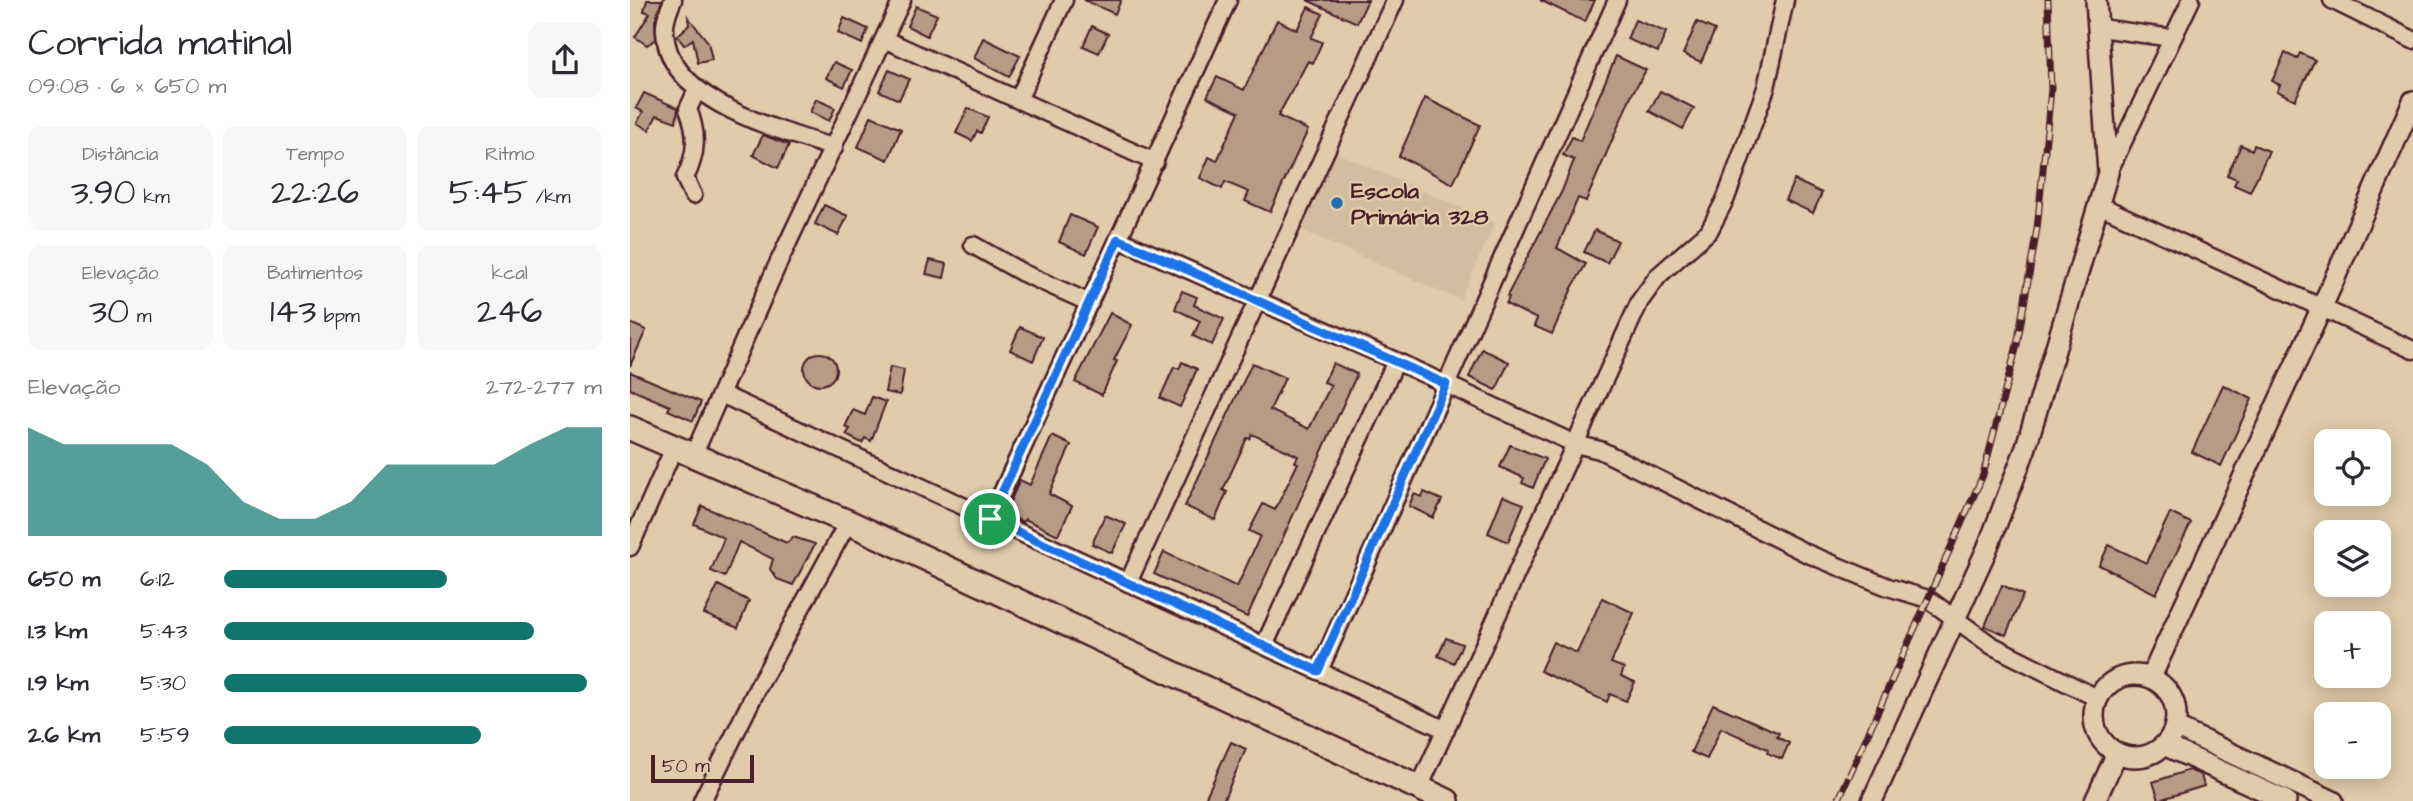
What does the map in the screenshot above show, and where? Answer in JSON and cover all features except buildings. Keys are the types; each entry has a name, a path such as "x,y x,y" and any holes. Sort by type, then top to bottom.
{"main road":[{"path":"630,428 848,523 1447,801"}],"street":[{"path":"673,0 665,22 667,44 683,75 697,90 724,108 834,149"},
{"path":"632,540 720,394 902,0"},
{"path":"1018,100 1064,0"},
{"path":"990,519 1228,0"},
{"path":"1128,583 1395,0"},
{"path":"1318,671 1617,0"},
{"path":"1419,788 1640,301 1658,276 1709,231 1726,198 1766,88 1785,0"},
{"path":"2096,0 2101,28 2108,173"},
{"path":"1872,801 1987,549 2025,450 2108,173 2190,0"},
{"path":"2332,0 2413,40"},
{"path":"2101,28 2172,38"},
{"path":"884,39 1155,162"},
{"path":"693,195 685,178 696,155 695,132 688,109 697,90"},
{"path":"2151,677 2322,307 2413,101"},
{"path":"2099,205 2413,350"},
{"path":"1118,239 1396,361 1575,444 1600,450 1806,553 1888,587 1928,599 1991,645 2097,698"},
{"path":"973,245 1023,274 1090,303"},
{"path":"1264,646 1396,361"},
{"path":"720,394 1446,730"},
{"path":"702,801 757,689 848,523"},
{"path":"2130,674 2151,677 2163,685 2172,697 2176,712 2175,727 2164,745 2150,754 2134,757 2117,753 2101,740 2093,719 2097,698 2110,682 2130,674"},
{"path":"2175,727 2333,801"},
{"path":"2164,745 2286,801"},
{"path":"2095,801 2117,753"}],"shaded area":[{"path":"1335,152 1495,223 1460,300 1301,230"}],"railway":[{"path":"1838,801 1983,475 2017,345 2037,229 2051,89 2048,0"}],"place":[{"name":"Escola Primária 328","path":"1337,203"}],"route":[{"path":"1118,239 1446,384 1318,671 990,519 1118,239"}]}
